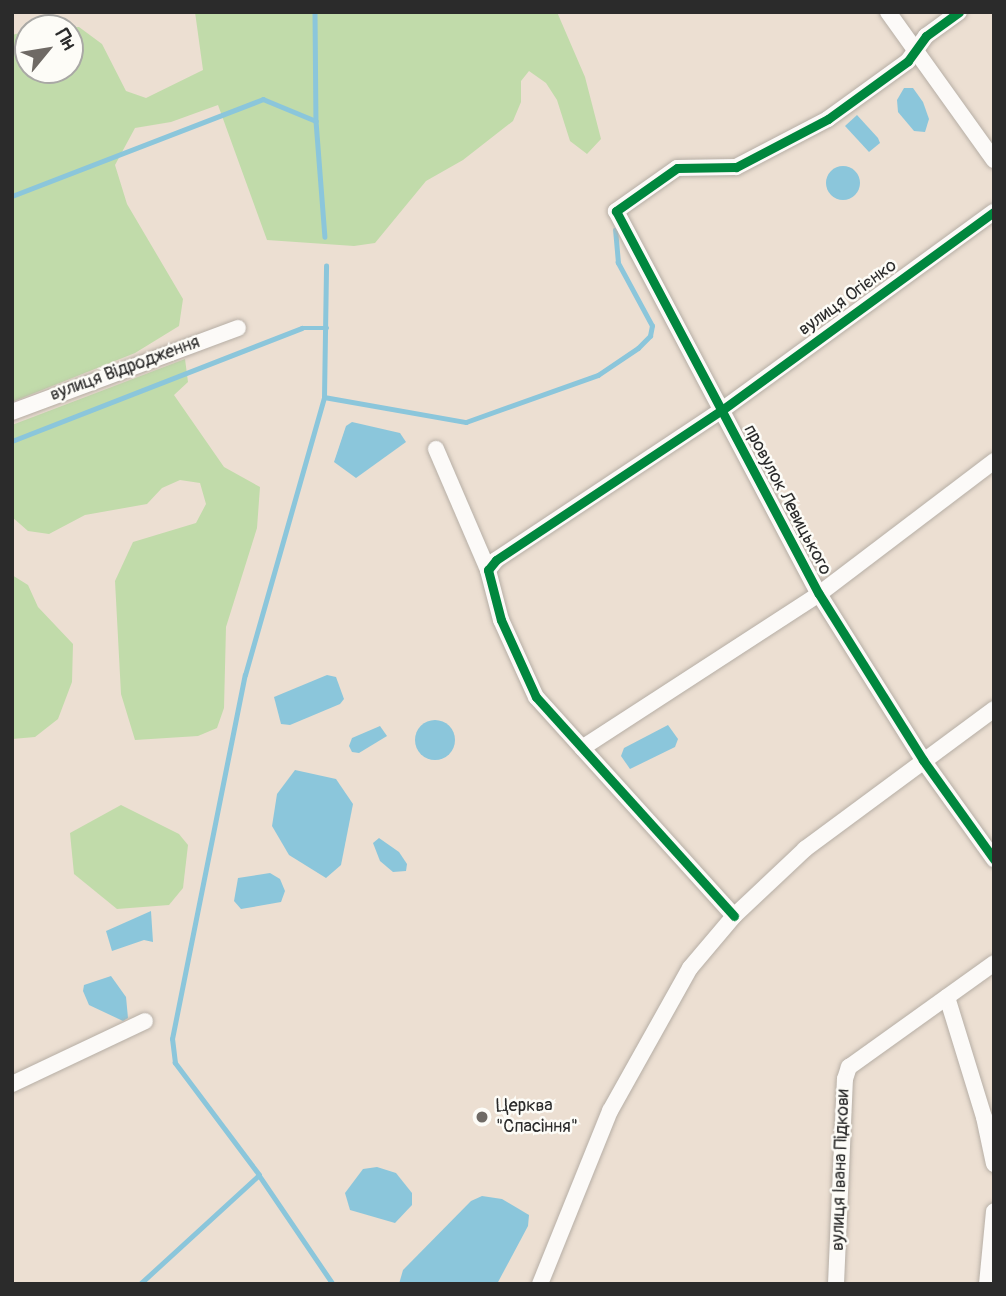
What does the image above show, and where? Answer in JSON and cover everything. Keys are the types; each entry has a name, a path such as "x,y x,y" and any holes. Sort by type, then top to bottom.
{"street":[{"path":"888,12 994,160"},
{"path":"916,52 926,36 959,12"},
{"name":"провулок Левицького","path":"916,52 828,119 779,145 736,167 677,168 616,211 819,594 923,760 994,859"},
{"name":"вулиця Огієнко","path":"488,570 562,515 722,410 994,212"},
{"name":"вулиця Відродження","path":"12,412 238,328"},
{"path":"436,449 488,570 501,620 536,697 734,916"},
{"path":"582,748 819,594 994,461"},
{"path":"540,1284 622,1089 690,968 734,916 805,849 994,709"},
{"name":"вулиця Івана Підкови","path":"836,1284 845,1079 849,1067 994,963"},
{"path":"947,996 984,1117 994,1164"},
{"path":"12,1084 145,1021"},
{"path":"987,1284 994,1211"}],"green space":[{"path":"195,12 557,12 585,77 601,139 587,154 570,141 557,100 546,83 529,71 521,81 521,102 513,121 463,160 426,181 375,243 354,246 267,240 218,105 171,122 135,128 115,165 127,204 183,299 179,326 135,353 12,402 12,35 14,84 84,84 84,31 102,44 126,91 146,98 203,70"},
{"path":"185,359 188,382 174,395 224,467 260,487 257,528 226,627 224,708 217,728 198,736 135,740 121,694 115,581 133,542 196,523 206,504 200,483 180,480 162,488 147,504 85,515 49,534 28,531 12,517 12,425"},
{"path":"12,575 28,585 38,607 73,644 72,682 58,719 35,737 12,739"},
{"path":"121,805 179,834 188,845 183,888 169,905 117,909 74,874 70,833"}],"water":[{"path":"904,88 913,88 923,102 929,119 925,132 914,131 898,112 897,100"},
{"path":"857,115 880,143 869,152 845,126"},
{"path":"843,166 855,171 860,183 855,195 843,200 831,195 826,183 831,171"},
{"path":"352,422 400,433 406,442 356,478 334,462 346,426"},
{"path":"327,675 336,677 344,699 340,704 290,725 281,724 274,697"},
{"path":"435,720 443,721 449,726 454,732 454,748 449,754 443,759 435,760 427,759 421,754 416,748 415,740 416,732 421,726 427,721"},
{"path":"668,725 678,739 675,747 630,769 621,756 624,748"},
{"path":"380,726 387,736 359,753 352,752 349,746 352,738"},
{"path":"295,770 336,779 353,804 341,865 326,878 289,855 272,826 277,794"},
{"path":"379,838 399,852 407,864 406,871 393,872 380,861 373,843"},
{"path":"270,873 280,879 285,891 281,902 241,909 234,901 238,878"},
{"path":"151,911 153,942 144,940 112,951 106,931"},
{"path":"111,976 126,997 128,1018 123,1021 89,1005 83,991 84,985"},
{"path":"377,1167 396,1173 412,1193 412,1205 395,1223 350,1210 345,1193 363,1169"},
{"path":"482,1196 502,1199 529,1215 528,1226 497,1284 399,1284 403,1270 471,1201"}],"waterway":[{"path":"315,12 316,121 325,237"},
{"path":"12,196 263,99 316,121"},
{"path":"324,397 466,422 598,375 638,348 650,336 652,326 618,263 615,230"},
{"path":"259,1175 175,1063 172,1039 245,675 324,397 326,266"},
{"path":"12,441 302,328 327,328"},
{"path":"140,1284 259,1175 333,1284"}],"cycle path":[{"path":"959,12 926,36 908,61 828,119 736,167 677,168 616,211 819,594 923,760 994,859"},
{"path":"734,916 536,697 501,620 488,570 496,560 722,410 994,212"}],"place":[{"name":"Церква \"Спасіння\"","path":"482,1117"}]}
